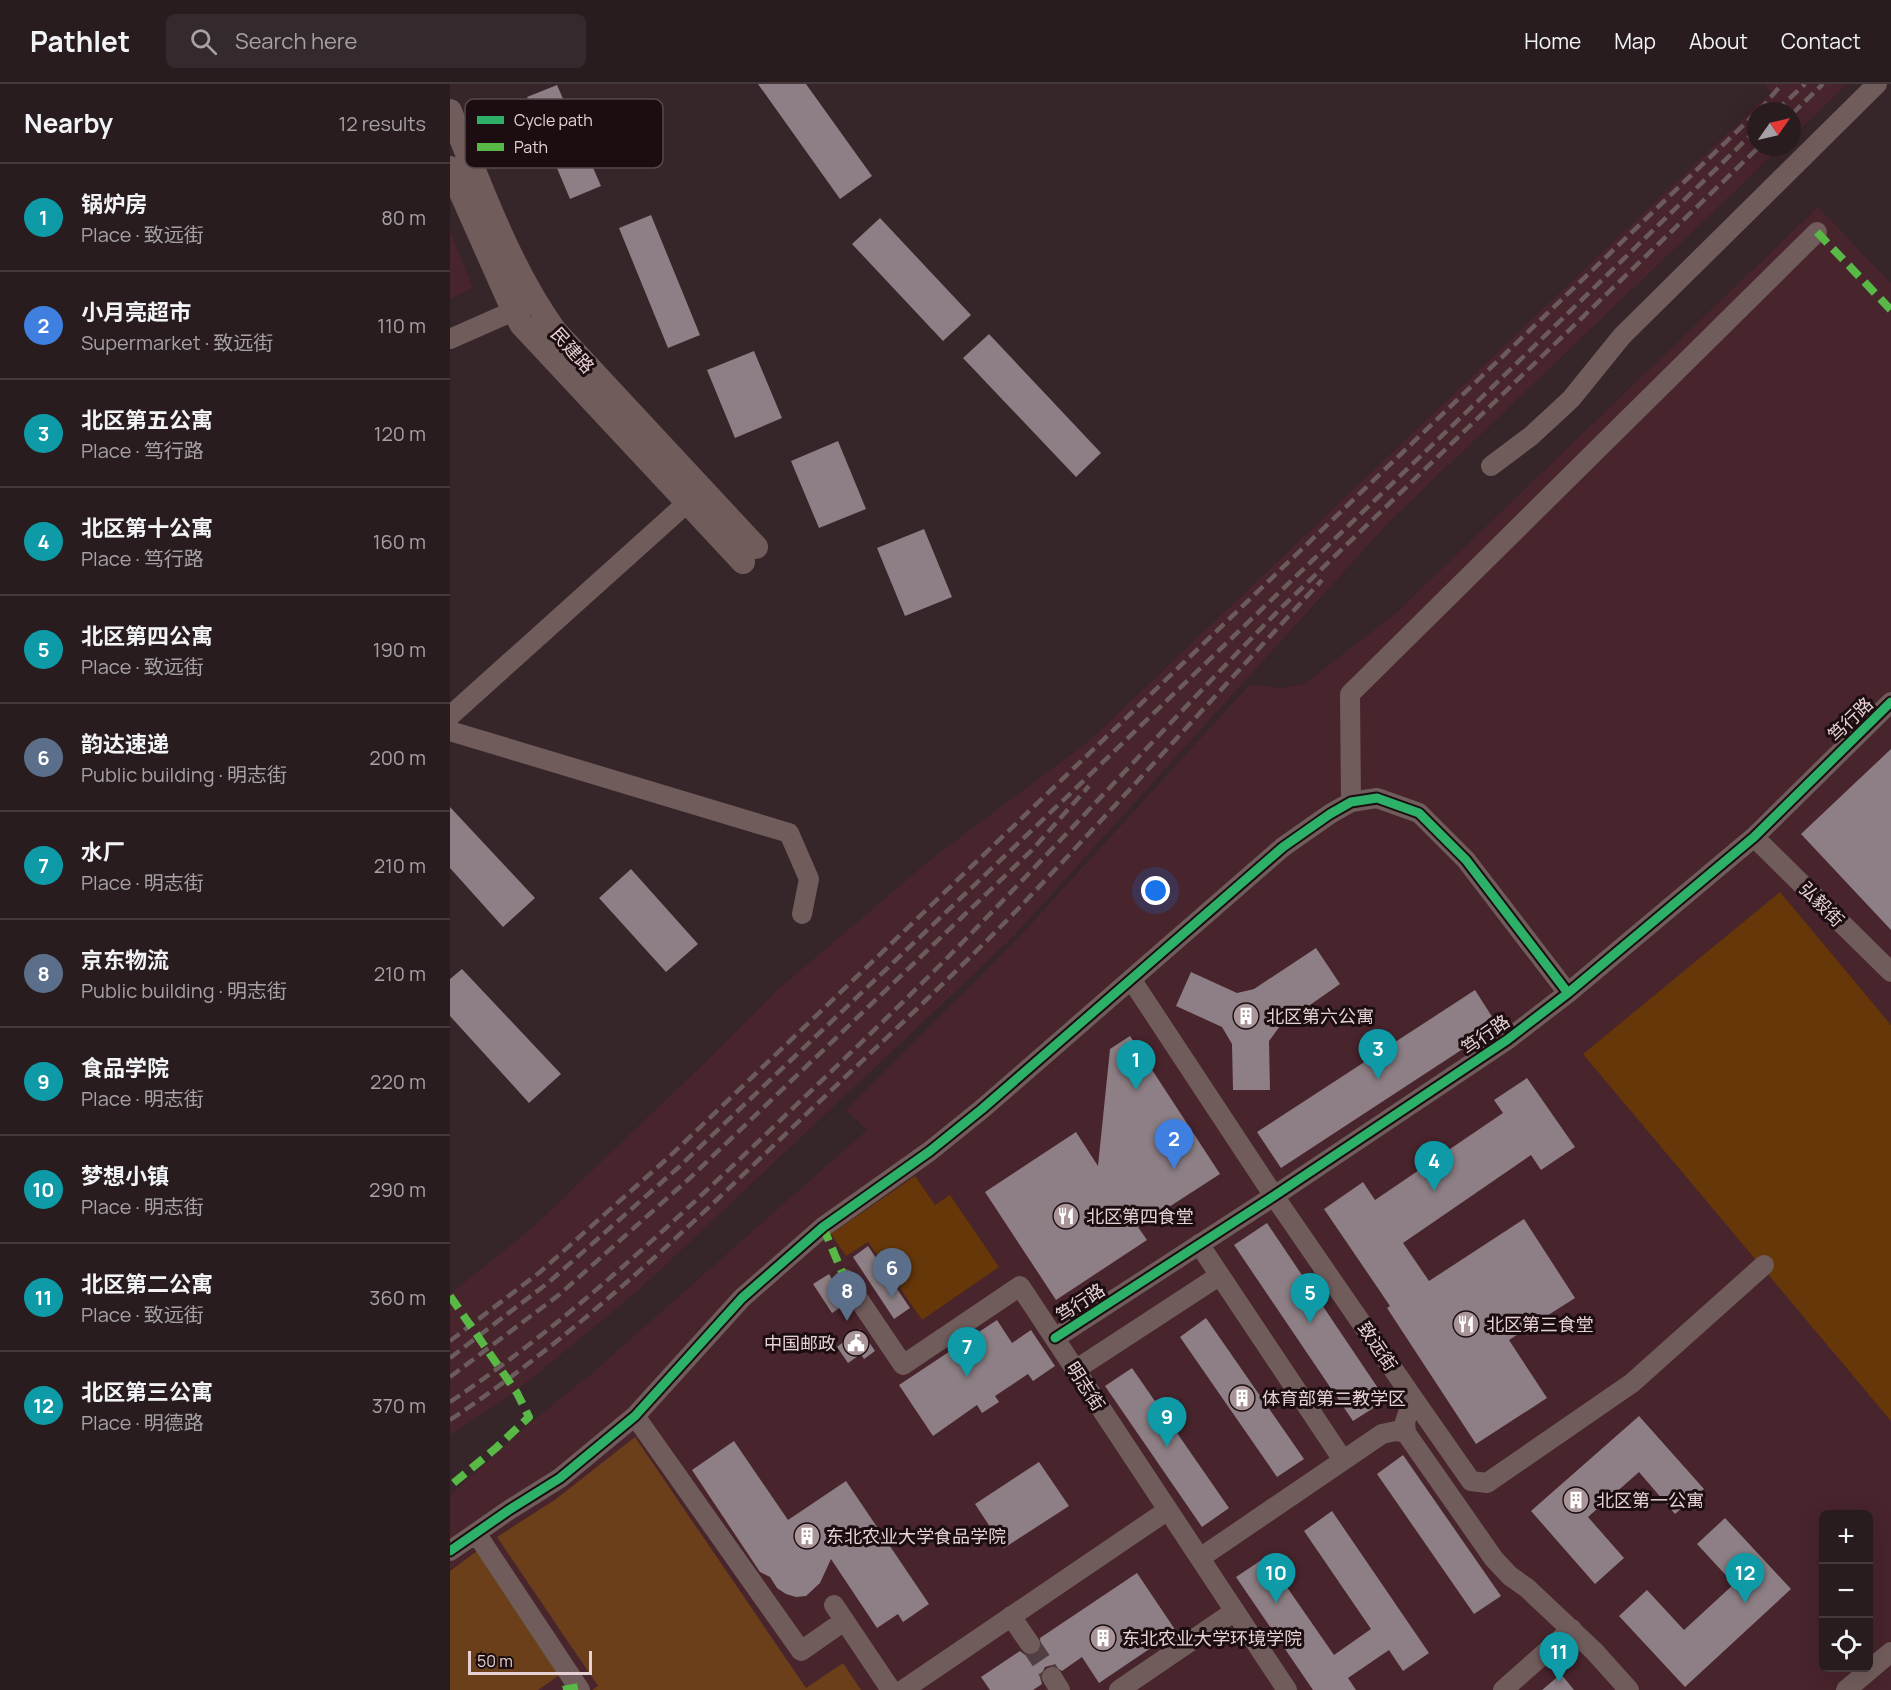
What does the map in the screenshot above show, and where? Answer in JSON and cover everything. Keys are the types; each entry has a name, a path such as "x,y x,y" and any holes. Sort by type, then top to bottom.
{"street":[{"path":"1491,466 1531,436 1571,399 1622,336 1877,84"},
{"name":"民建路","path":"450,111 465,146"},
{"name":"民建路","path":"450,168 524,306 555,332 695,496 749,555"},
{"name":"民建路","path":"474,168 506,243 524,306"},
{"path":"1351,802 1350,694 1817,232"},
{"path":"450,339 524,306"},
{"path":"450,716 695,496"},
{"name":"笃行路","path":"1055,1338 1274,1196 1507,1040 1568,993 1754,837 1891,702"},
{"path":"450,731 789,833 809,879 802,914"},
{"path":"450,1551 560,1478 635,1416 742,1298 823,1227 930,1151 982,1109 1283,847 1351,802 1377,798 1419,813 1466,860 1568,993"},
{"name":"弘毅街","path":"1754,837 1891,972"},
{"name":"致远街","path":"1131,979 1274,1196 1471,1481 1487,1483 1632,1383 1764,1265"},
{"path":"1199,1244 1343,1460"},
{"path":"1075,1370 1219,1276"},
{"name":"明志街","path":"845,1279 903,1365 1020,1286 1287,1690"},
{"path":"1413,1398 1405,1422 1406,1433 1494,1558 1510,1576 1527,1588 1572,1629 1629,1690"},
{"path":"635,1416 766,1615 801,1651 839,1613 891,1690"},
{"path":"1200,1558 1382,1434 1396,1431 1406,1433"},
{"path":"913,1687 1011,1616 1168,1510"},
{"path":"476,1533 580,1690"},
{"path":"1119,1690 1235,1611"},
{"path":"1011,1616 1030,1644"},
{"path":"1503,1690 1572,1629"},
{"path":"1846,1690 1891,1652"}],"shaded area":[{"path":"1764,84 1847,84 1801,128 1801,102 1760,102 1771,92"},
{"path":"1747,115 1747,156 1772,156 1389,522 1012,938 640,1289 520,1388 450,1435 450,1294 532,1228 777,990 935,856 1089,741"},
{"path":"1818,207 1891,283 1891,1690 450,1690 450,1495 520,1431 591,1374 867,1130 846,1110 1019,937 1250,684 1280,688 1304,684 1397,612"},
{"path":"450,231 473,288 450,299"},
{"path":"1780,892 1891,1025 1891,1421 1583,1054"},
{"path":"915,1176 935,1205 950,1195 999,1267 922,1320 868,1242 846,1256 831,1234"},
{"path":"635,1437 806,1688 843,1663 861,1690 592,1690 598,1686 497,1537 556,1499"},
{"path":"477,1551 561,1674 538,1690 450,1690 450,1571"}],"building":[{"path":"758,84 806,84 872,176 840,199"},
{"path":"557,85 563,99 528,99 527,97"},
{"path":"557,168 593,168 601,186 570,199"},
{"path":"651,215 700,335 668,348 619,228"},
{"path":"880,218 971,315 943,341 852,244"},
{"path":"989,334 1101,453 1076,477 963,358"},
{"path":"754,351 782,418 735,438 707,370"},
{"path":"838,441 866,509 819,528 791,461"},
{"path":"924,529 952,597 905,616 877,548"},
{"path":"1891,749 1891,930 1801,834"},
{"path":"450,807 535,898 503,927 450,868"},
{"path":"631,869 698,944 666,972 599,898"},
{"name":"北区第六公寓","path":"1316,948 1340,984 1280,1026 1269,1041 1270,1090 1233,1090 1232,1044 1222,1027 1176,1006 1191,972 1237,993 1254,989"},
{"path":"462,969 561,1074 529,1103 450,1016 450,979"},
{"path":"1475,990 1498,1026 1281,1168 1257,1132"},
{"path":"1130,1036 1220,1174 1138,1227 1147,1240 1056,1300 985,1192 1076,1132 1098,1166 1110,1049"},
{"path":"1527,1078 1575,1147 1541,1170 1531,1155 1403,1243 1429,1281 1524,1219 1575,1298 1509,1340 1547,1398 1476,1444 1387,1308 1390,1306 1324,1209 1363,1182 1375,1200 1503,1113 1494,1100"},
{"path":"1267,1223 1386,1400 1353,1421 1234,1245"},
{"path":"868,1246 910,1308 894,1319 853,1257"},
{"path":"829,1274 847,1303 832,1313 813,1284"},
{"name":"体育部第二教学区","path":"1206,1318 1304,1459 1277,1477 1180,1337"},
{"path":"997,1320 1012,1343 1031,1330 1055,1366 1033,1381 1028,1374 995,1396 999,1402 982,1413 977,1405 933,1436 899,1385"},
{"name":"中国邮政","path":"860,1329 875,1351 864,1359 861,1354 848,1363 837,1347"},
{"path":"1132,1368 1229,1508 1202,1527 1105,1386"},
{"name":"北区第一公寓","path":"1639,1416 1704,1489 1675,1514 1639,1472 1588,1517 1624,1558 1595,1584 1531,1511"},
{"name":"东北农业大学食品学院","path":"734,1441 788,1520 846,1481 929,1604 903,1622 898,1614 877,1628 831,1559 820,1583 806,1596 796,1597 777,1588 770,1577 760,1572 692,1470"},
{"path":"1403,1455 1501,1596 1474,1614 1377,1474"},
{"path":"1039,1462 1069,1506 1004,1548 975,1504"},
{"path":"1332,1511 1429,1653 1403,1671 1389,1650 1348,1678 1356,1690 1313,1690 1236,1577 1266,1557 1334,1655 1371,1629 1304,1531"},
{"path":"1725,1518 1791,1589 1685,1687 1619,1616 1647,1590 1684,1630 1734,1584 1697,1544"},
{"name":"东北农业大学环境学院","path":"1137,1573 1176,1631 1099,1683 1082,1657 1062,1671 1052,1665 1045,1667 1040,1677 1042,1684 1033,1690 990,1690 981,1677 1020,1651 1025,1655 1036,1654 1041,1649 1040,1638"},
{"path":"1561,1674 1574,1690 1542,1690"}],"tunnel":[{"path":"1030,1644 1052,1677"}],"railway":[{"path":"1767,102 1782,84"},
{"path":"1786,102 1805,84"},
{"path":"1801,105 1823,84"},
{"path":"450,1341 540,1272 670,1156 1747,122"},
{"path":"450,1358 549,1282 680,1166 1075,789 1747,139"},
{"path":"450,1402 532,1342 650,1243 882,1023 1034,868 1279,610 1750,156"},
{"path":"450,1420 497,1387 587,1317 714,1202 935,992 1055,870 1322,580"},
{"path":"450,1377 560,1294 691,1177 1032,850 1089,786"}],"marked path":[{"path":"1817,232 1891,310"},
{"path":"823,1227 845,1279"},
{"path":"450,1296 517,1393 529,1417 450,1486"},
{"path":"563,1690 578,1687"}],"cycle path":[{"path":"1055,1338 1274,1196 1507,1040 1568,993 1754,837 1891,702"},
{"path":"450,1551 560,1478 635,1416 742,1298 823,1227 930,1151 982,1109 1283,847 1351,802 1377,798 1419,813 1466,860 1568,993"}],"place":[{"name":"北区第六公寓","path":"1246,1016"},
{"name":"北区第五公寓","path":"1378,1079"},
{"name":"锅炉房","path":"1136,1090"},
{"name":"小月亮超市","path":"1174,1169"},
{"name":"北区第十公寓","path":"1434,1191"},
{"name":"北区第四食堂","path":"1066,1216"},
{"name":"韵达速递","path":"892,1298"},
{"name":"京东物流","path":"847,1321"},
{"name":"北区第四公寓","path":"1310,1323"},
{"name":"北区第三食堂","path":"1466,1324"},
{"name":"中国邮政","path":"856,1343"},
{"name":"水厂","path":"967,1377"},
{"name":"体育部第二教学区","path":"1242,1398"},
{"name":"食品学院","path":"1167,1447"},
{"name":"北区第一公寓","path":"1576,1500"},
{"name":"东北农业大学食品学院","path":"807,1536"},
{"name":"梦想小镇","path":"1276,1603"},
{"name":"北区第三公寓","path":"1745,1603"},
{"name":"东北农业大学环境学院","path":"1103,1638"},
{"name":"北区第二公寓","path":"1559,1682"}]}
